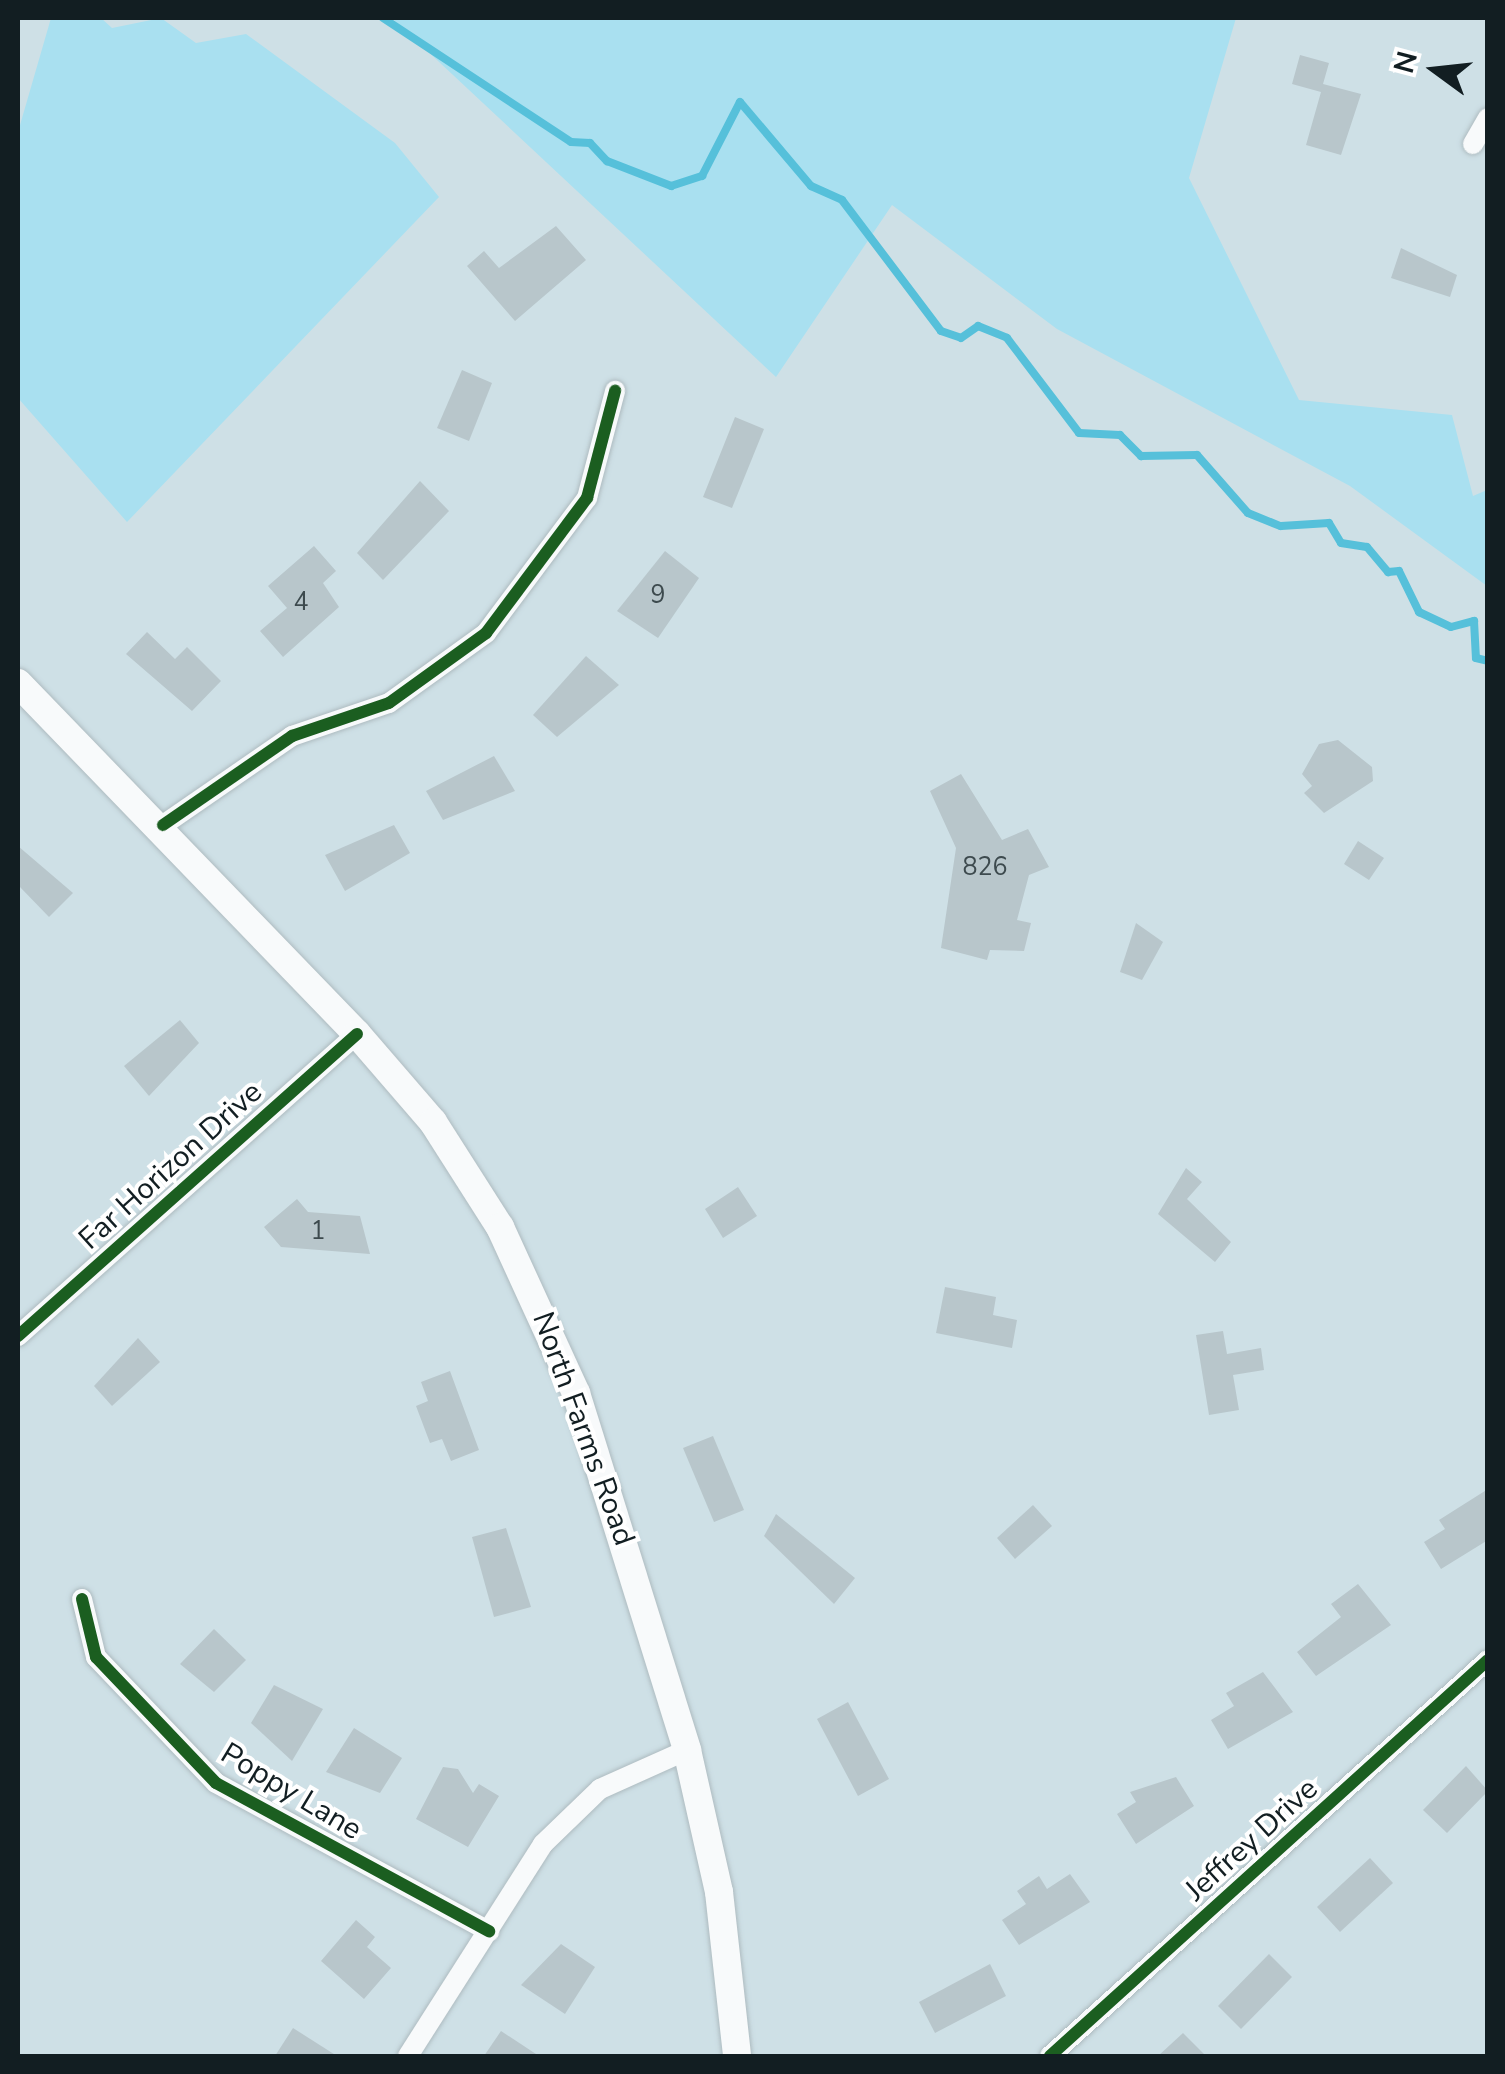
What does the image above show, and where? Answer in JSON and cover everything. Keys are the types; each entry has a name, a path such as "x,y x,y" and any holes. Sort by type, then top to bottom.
{"main road":[{"name":"North Farms Road","path":"18,683 163,825 434,1122 541,1307 687,1750 719,1892 737,2056"}],"street":[{"path":"1473,144 1488,118"},
{"path":"163,825 292,736 389,703 486,633 587,498 615,391"},
{"name":"Far Horizon Drive","path":"18,1336 357,1034"},
{"name":"Poppy Lane","path":"82,1600 96,1657 216,1783 489,1931"},
{"name":"Jeffrey Drive","path":"1050,2056 1488,1660"},
{"path":"408,2056 543,1844 600,1789 687,1750"}],"shaded area":[{"path":"51,18 101,18 112,28 161,18 196,43 246,34 395,143 439,197 127,522 18,398 18,132"},
{"path":"392,18 1236,18 1189,178 1299,400 1452,415 1473,496 1487,490 1487,586 1350,486 1057,329 892,205 776,377"}],"building":[{"path":"1300,55 1329,63 1323,84 1361,94 1341,155 1306,145 1321,92 1292,84"},
{"path":"556,226 586,260 515,321 467,266 484,251 499,268"},
{"path":"1401,248 1457,275 1450,297 1391,278"},
{"path":"462,370 492,383 469,441 437,428"},
{"path":"735,417 764,429 732,508 703,497"},
{"path":"420,481 449,511 383,580 357,553"},
{"path":"314,546 336,571 323,583 339,607 283,657 260,631 287,608 268,586"},
{"path":"665,551 699,578 658,638 617,611"},
{"path":"147,632 175,659 187,647 221,681 192,711 126,654"},
{"path":"586,656 619,685 557,737 533,715"},
{"path":"1338,740 1372,767 1373,781 1324,813 1304,793 1312,786 1302,774 1319,744"},
{"path":"494,756 515,791 443,820 426,791"},
{"path":"961,774 1002,840 1028,829 1049,867 1029,875 1017,920 1031,923 1024,951 990,950 987,960 941,948 956,848 930,791"},
{"path":"394,825 410,853 345,891 325,855"},
{"path":"1358,841 1384,858 1369,880 1344,864"},
{"path":"18,846 73,893 49,917 18,885"},
{"path":"1136,923 1163,942 1142,980 1120,972"},
{"path":"180,1020 199,1043 149,1096 124,1066"},
{"path":"1186,1168 1202,1182 1187,1199 1231,1242 1215,1262 1158,1214"},
{"path":"738,1187 757,1216 723,1238 705,1209"},
{"path":"297,1199 308,1212 360,1216 370,1254 281,1247 264,1227"},
{"path":"945,1287 996,1297 993,1315 1017,1320 1012,1348 936,1333"},
{"path":"1223,1331 1227,1354 1261,1348 1264,1370 1233,1375 1239,1410 1209,1415 1196,1335"},
{"path":"138,1338 160,1362 112,1406 94,1386"},
{"path":"450,1371 479,1450 451,1461 442,1439 430,1443 416,1406 428,1401 421,1382"},
{"path":"713,1436 744,1510 714,1522 683,1448"},
{"path":"1488,1489 1488,1540 1441,1569 1424,1542 1445,1529 1439,1520"},
{"path":"1033,1505 1052,1526 1015,1559 997,1538"},
{"path":"776,1514 855,1578 834,1604 764,1536"},
{"path":"506,1528 531,1607 494,1617 472,1537"},
{"path":"1358,1584 1391,1625 1316,1676 1297,1652 1341,1617 1331,1604"},
{"path":"214,1629 246,1660 214,1692 180,1664"},
{"path":"1263,1672 1293,1712 1228,1749 1211,1720 1234,1706 1226,1693"},
{"path":"274,1685 323,1709 292,1761 251,1723"},
{"path":"848,1702 889,1779 858,1796 817,1719"},
{"path":"354,1728 402,1758 380,1793 326,1772"},
{"path":"1466,1766 1488,1791 1447,1833 1423,1810"},
{"path":"443,1767 458,1769 473,1793 479,1784 499,1796 468,1847 416,1819"},
{"path":"1176,1777 1194,1806 1136,1844 1117,1814 1136,1802 1130,1792"},
{"path":"1370,1858 1393,1883 1340,1932 1317,1907"},
{"path":"1070,1874 1090,1902 1019,1945 1002,1920 1026,1904 1017,1891 1039,1876 1047,1889"},
{"path":"356,1920 375,1937 367,1947 391,1968 364,1999 321,1961"},
{"path":"561,1944 595,1967 565,2014 521,1985"},
{"path":"1269,1954 1292,1977 1241,2029 1218,2006"},
{"path":"990,1964 1006,1996 935,2033 919,2002"},
{"path":"293,2028 337,2056 275,2056"},
{"path":"501,2031 539,2056 484,2056"},
{"path":"1183,2033 1206,2056 1158,2056"}],"waterway":[{"path":"383,18 571,142 590,143 607,161 671,186 702,176 740,102 811,186 842,200 941,331 961,338 978,326 1007,338 1079,433 1120,435 1141,456 1197,455 1248,513 1281,526 1329,523 1341,543 1367,547 1388,572 1399,571 1419,612 1451,627 1474,621 1476,658 1488,661"}],"cycle path":[{"path":"163,825 292,736 389,703 486,633 587,498 615,391"},
{"path":"18,1336 357,1034"},
{"path":"82,1599 96,1657 216,1783 489,1931"},
{"path":"1050,2056 1488,1660"}]}
